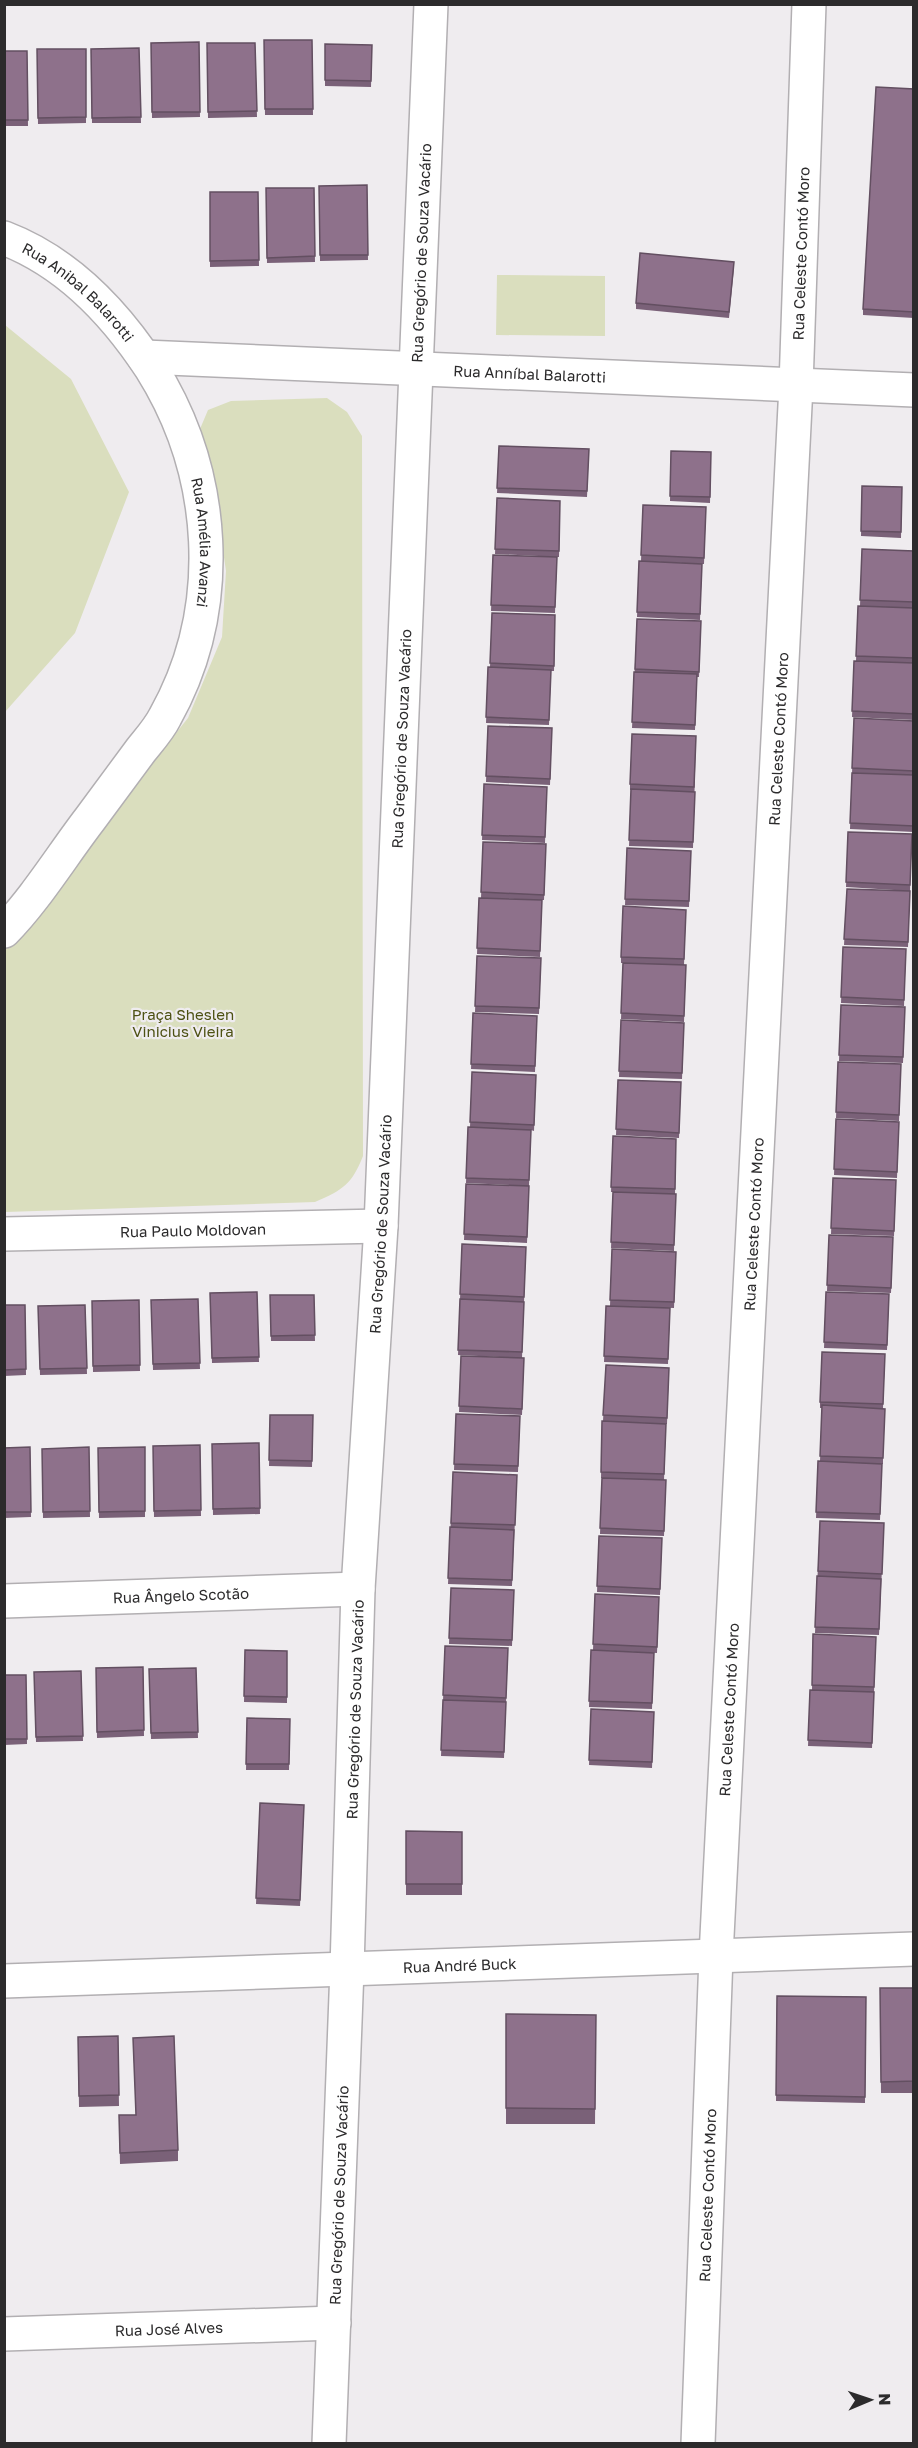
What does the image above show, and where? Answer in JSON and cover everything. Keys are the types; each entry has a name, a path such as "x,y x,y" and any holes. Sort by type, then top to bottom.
{"street":[{"name":"Rua Gregório de Souza Vacário","path":"329,2444 347,1969 358,1589 381,1226 431,4"},
{"name":"Rua Celeste Contó Moro","path":"698,2444 716,1956 796,386 810,4"},
{"name":"Rua Anibal Balarotti","path":"4,238 22,244 93,295 144,357"},
{"name":"Rua Anníbal Balarotti","path":"144,357 914,390"},
{"name":"Rua Amélia Avanzi","path":"4,931 165,719 186,675 201,623 208,570 200,484 184,433 168,395 144,357"},
{"name":"Rua Paulo Moldovan","path":"4,1234 381,1226"},
{"name":"Rua Ângelo Scotão","path":"4,1601 358,1589"},
{"name":"Rua André Buck","path":"4,1981 914,1949"},
{"name":"Rua José Alves","path":"4,2334 334,2323"}],"green space":[{"path":"497,275 605,276 605,336 496,335"},
{"path":"5,325 71,379 129,492 75,633 5,712"},
{"name":"Praça Sheslen Vinicius Vieira","path":"327,398 347,412 362,436 363,1156 355,1173 340,1190 315,1202 5,1212 5,947 188,718 222,637 226,571 217,509 200,429 208,410 231,401"}],"building":[{"path":"264,40 312,40 313,109 265,109"},
{"path":"199,42 200,112 152,112 151,43"},
{"path":"207,43 255,43 257,111 208,112"},
{"path":"325,44 372,45 371,81 325,80"},
{"path":"139,48 141,117 92,118 91,49"},
{"path":"37,49 86,49 86,117 38,118"},
{"path":"4,51 27,51 28,120 4,120"},
{"path":"876,87 914,89 914,312 863,309"},
{"path":"367,185 368,255 320,255 319,186"},
{"path":"266,188 314,188 315,256 267,258"},
{"path":"210,192 258,192 259,260 210,261"},
{"path":"640,253 734,262 729,312 636,303"},
{"path":"499,446 589,449 587,491 497,488"},
{"path":"671,451 711,452 710,497 670,496"},
{"path":"862,486 902,487 901,532 861,531"},
{"path":"497,498 560,501 559,551 495,549"},
{"path":"643,505 706,507 704,558 641,555"},
{"path":"862,549 914,551 914,602 860,600"},
{"path":"493,555 557,557 555,607 491,605"},
{"path":"639,561 702,564 700,614 637,612"},
{"path":"858,606 914,608 914,658 856,656"},
{"path":"492,613 555,615 554,666 490,663"},
{"path":"637,619 701,621 699,672 635,669"},
{"path":"854,661 914,663 914,714 852,711"},
{"path":"488,667 551,670 549,720 486,717"},
{"path":"634,672 697,674 695,725 632,722"},
{"path":"854,718 914,721 914,771 852,768"},
{"path":"488,726 552,728 550,779 486,776"},
{"path":"632,734 696,736 694,787 630,784"},
{"path":"852,773 914,775 914,826 850,823"},
{"path":"484,784 547,787 545,837 482,835"},
{"path":"631,789 695,792 693,842 629,840"},
{"path":"848,832 912,834 910,885 846,882"},
{"path":"483,842 546,844 544,895 481,892"},
{"path":"627,848 691,851 689,901 625,899"},
{"path":"847,889 910,891 908,942 844,939"},
{"path":"479,898 542,900 540,951 477,948"},
{"path":"623,906 686,910 684,959 621,957"},
{"path":"843,947 906,949 904,1000 841,997"},
{"path":"477,956 541,958 539,1008 475,1006"},
{"path":"623,963 686,965 684,1016 621,1013"},
{"path":"841,1005 905,1007 903,1057 839,1055"},
{"path":"473,1013 537,1016 535,1066 471,1064"},
{"path":"621,1020 684,1023 682,1073 619,1071"},
{"path":"838,1062 901,1064 899,1115 836,1112"},
{"path":"472,1072 536,1075 534,1125 470,1122"},
{"path":"618,1080 681,1082 679,1133 616,1129"},
{"path":"836,1119 899,1122 897,1172 834,1169"},
{"path":"468,1127 531,1130 529,1180 466,1178"},
{"path":"613,1136 676,1139 675,1189 611,1187"},
{"path":"833,1178 896,1180 894,1231 831,1228"},
{"path":"466,1184 529,1186 527,1237 464,1234"},
{"path":"613,1192 676,1194 674,1245 611,1242"},
{"path":"829,1235 893,1237 891,1288 827,1285"},
{"path":"462,1244 526,1247 524,1297 460,1294"},
{"path":"612,1249 676,1252 674,1302 610,1300"},
{"path":"257,1292 259,1357 212,1358 210,1293"},
{"path":"826,1292 889,1294 887,1345 824,1342"},
{"path":"270,1295 314,1295 315,1335 271,1336"},
{"path":"198,1299 200,1363 153,1364 151,1300"},
{"path":"460,1299 524,1302 522,1352 458,1350"},
{"path":"139,1300 140,1365 93,1366 92,1301"},
{"path":"4,1305 25,1305 26,1369 4,1370"},
{"path":"85,1305 87,1368 40,1369 38,1306"},
{"path":"606,1306 670,1308 668,1359 604,1356"},
{"path":"822,1352 885,1354 883,1404 820,1402"},
{"path":"461,1356 524,1358 522,1409 459,1406"},
{"path":"606,1365 669,1368 667,1418 603,1415"},
{"path":"822,1405 885,1409 883,1458 820,1456"},
{"path":"456,1414 520,1416 518,1466 454,1464"},
{"path":"270,1415 313,1415 312,1461 269,1460"},
{"path":"602,1421 666,1424 664,1474 601,1472"},
{"path":"259,1443 260,1508 213,1509 212,1444"},
{"path":"200,1445 201,1510 154,1511 153,1446"},
{"path":"30,1447 31,1512 4,1512 4,1448"},
{"path":"89,1447 90,1511 43,1512 42,1449"},
{"path":"145,1447 145,1511 99,1512 98,1448"},
{"path":"818,1461 882,1464 880,1514 816,1512"},
{"path":"453,1472 517,1475 515,1525 451,1523"},
{"path":"602,1478 666,1480 664,1531 600,1528"},
{"path":"820,1521 884,1523 882,1574 818,1571"},
{"path":"450,1527 514,1530 512,1580 448,1578"},
{"path":"599,1536 662,1538 660,1589 597,1586"},
{"path":"817,1576 881,1579 879,1629 815,1627"},
{"path":"451,1588 514,1590 512,1640 449,1638"},
{"path":"595,1594 659,1597 657,1647 593,1644"},
{"path":"813,1634 876,1637 874,1687 812,1685"},
{"path":"445,1646 508,1648 506,1698 443,1695"},
{"path":"245,1650 287,1651 287,1697 244,1696"},
{"path":"591,1650 654,1653 652,1703 589,1701"},
{"path":"143,1667 144,1730 97,1732 96,1668"},
{"path":"196,1668 198,1732 151,1733 149,1669"},
{"path":"81,1671 83,1736 36,1737 34,1672"},
{"path":"4,1675 26,1675 27,1739 4,1739"},
{"path":"810,1690 874,1692 872,1743 808,1740"},
{"path":"443,1700 506,1702 504,1752 441,1750"},
{"path":"591,1709 654,1712 652,1762 589,1760"},
{"path":"247,1718 290,1719 289,1764 246,1764"},
{"path":"260,1803 304,1805 300,1900 256,1898"},
{"path":"406,1831 462,1832 462,1884 406,1884"},
{"path":"880,1988 914,1988 914,2081 881,2082"},
{"path":"777,1996 866,1997 865,2097 776,2095"},
{"path":"506,2014 596,2015 595,2109 506,2108"},
{"path":"118,2036 119,2095 79,2096 78,2037"},
{"path":"174,2036 178,2150 120,2153 119,2115 136,2115 133,2038"}]}
